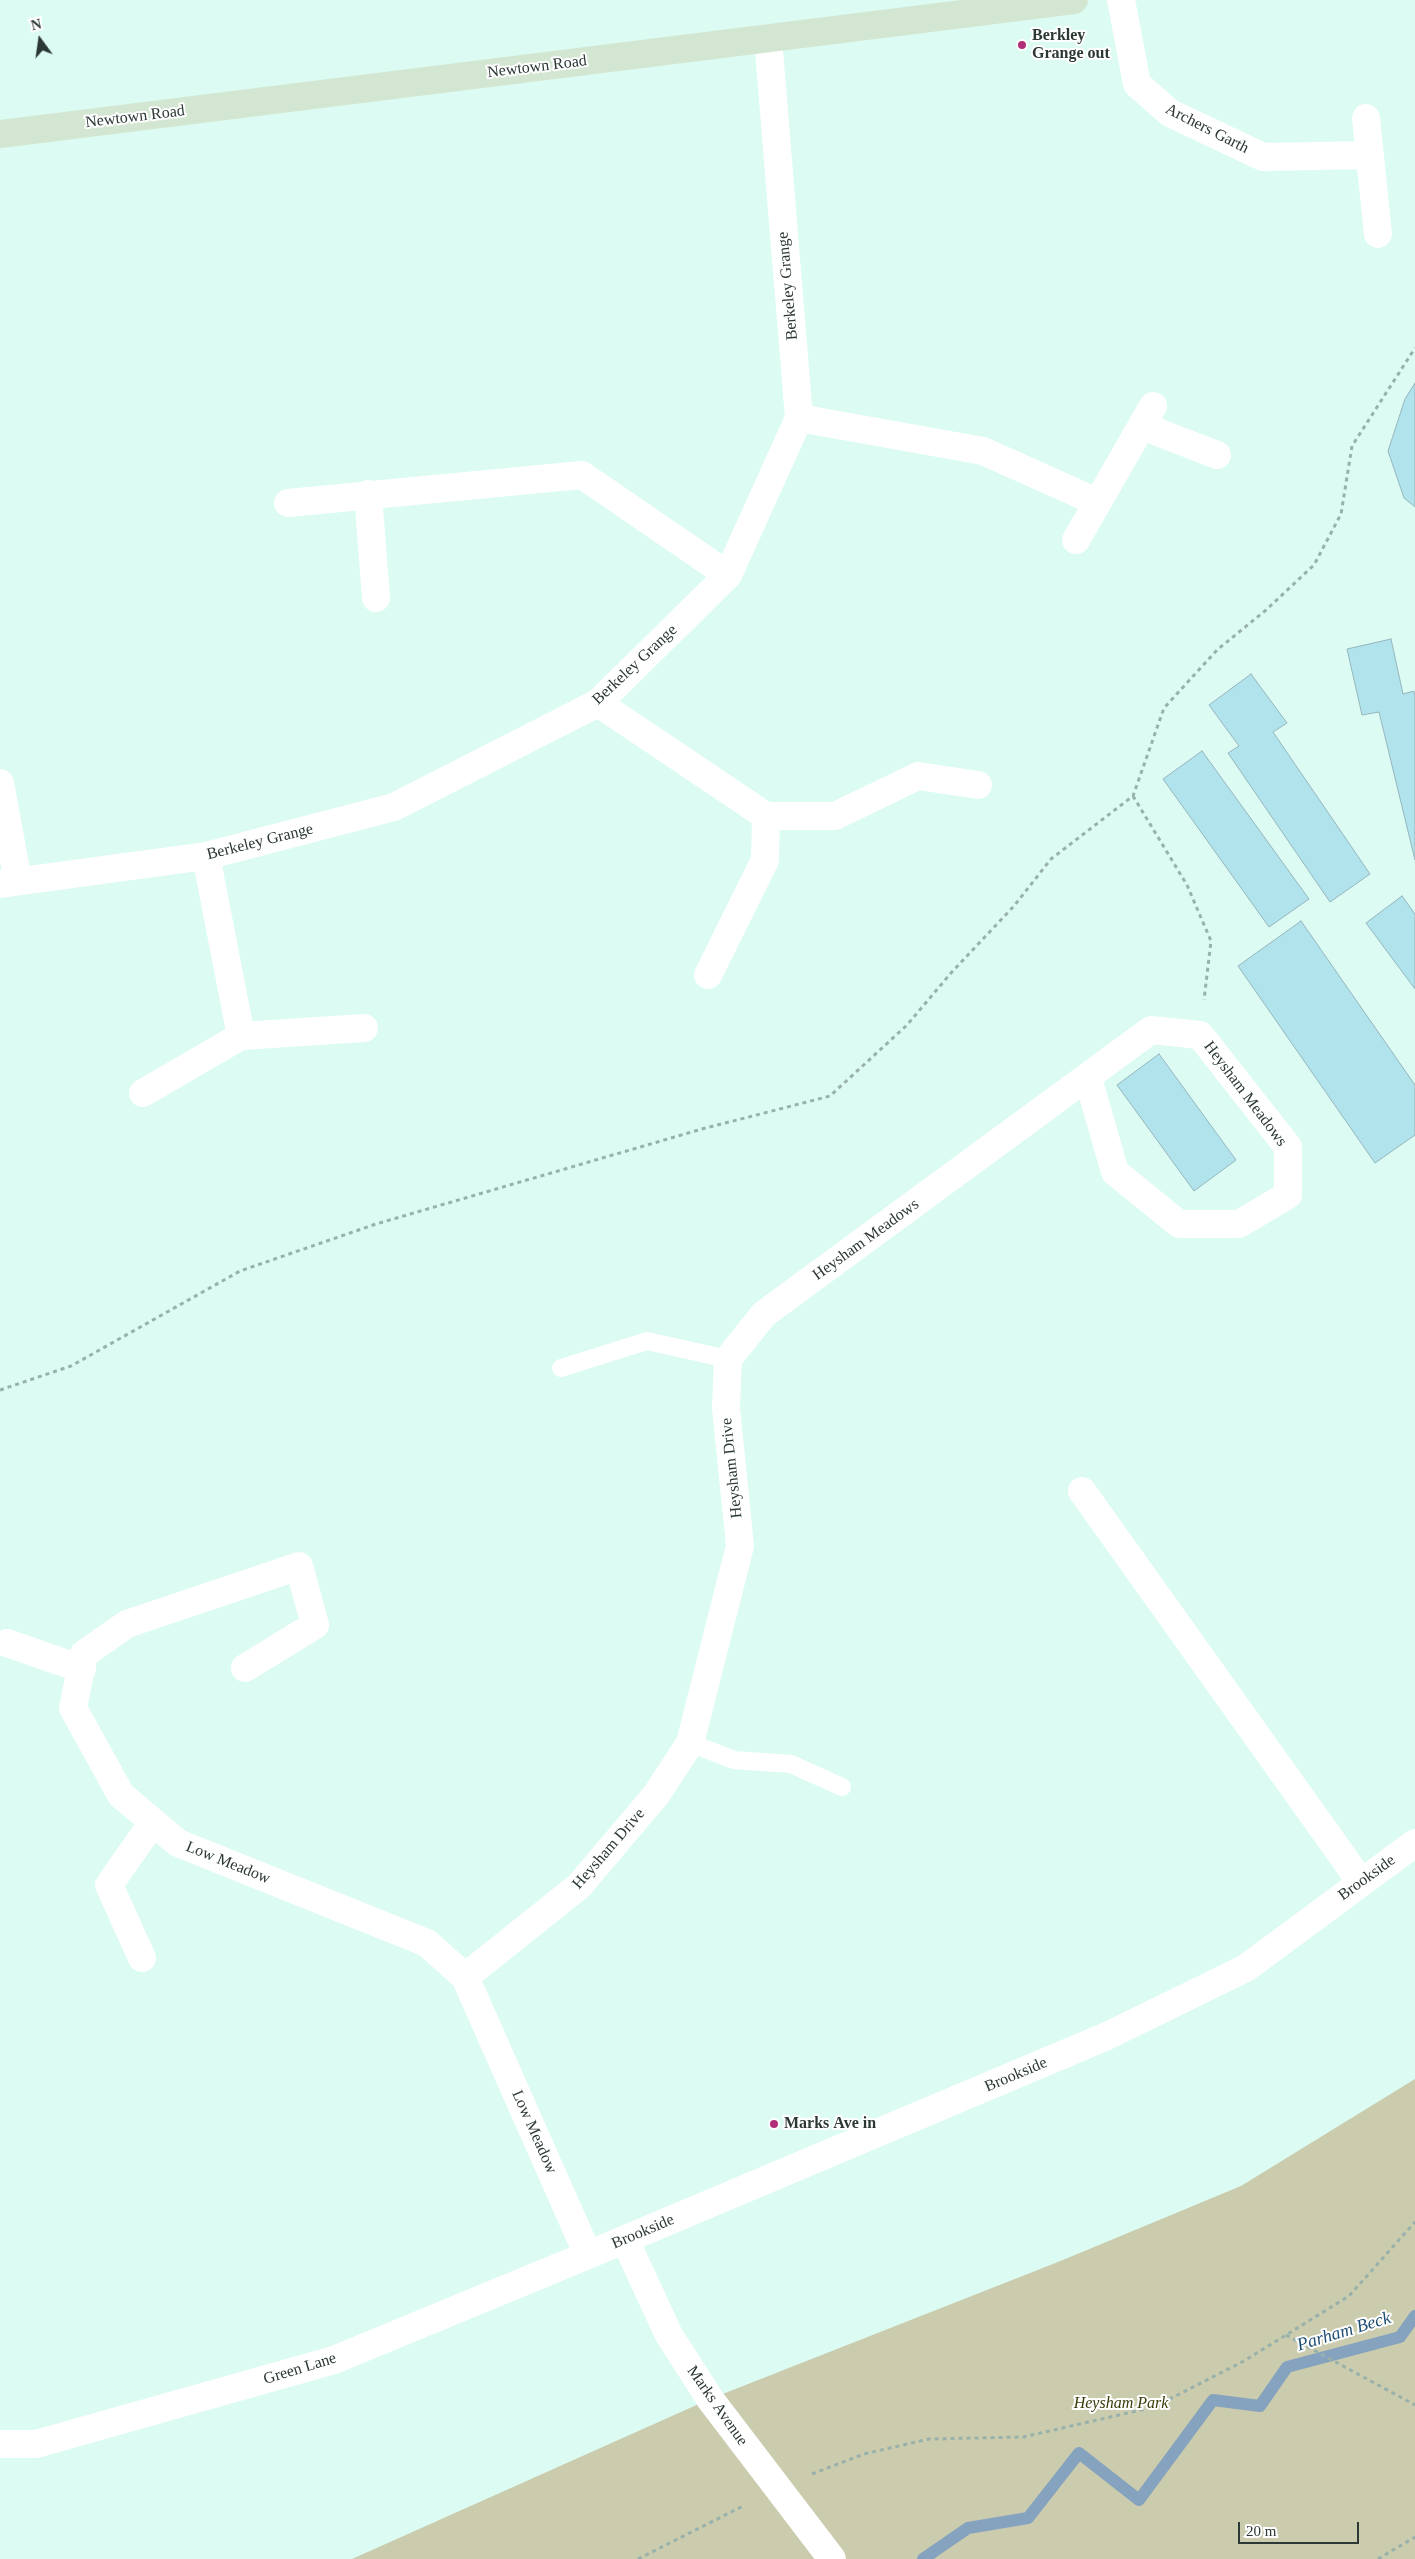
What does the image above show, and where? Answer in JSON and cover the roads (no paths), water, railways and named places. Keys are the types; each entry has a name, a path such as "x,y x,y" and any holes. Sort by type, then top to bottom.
{"main road":[{"name":"Newtown Road","path":"0,134 1074,0"}],"street":[{"name":"Archers Garth","path":"1121,0 1137,84 1170,113 1263,158 1369,155"},
{"name":"Berkeley Grange","path":"9,882 206,856 394,807 598,703 728,575 799,418 768,38"},
{"path":"1366,118 1378,234"},
{"path":"1076,540 1148,416 1217,455"},
{"path":"799,418 983,450 1097,502"},
{"path":"288,503 368,494 582,476 728,575"},
{"path":"368,494 376,598"},
{"path":"598,703 766,816 835,816 918,776 978,785"},
{"path":"0,783 9,882"},
{"path":"708,975 765,860 766,816"},
{"path":"206,856 241,1036"},
{"path":"143,1093 241,1036 364,1028"},
{"name":"Heysham Meadows","path":"728,1359 764,1314 1151,1030 1200,1035 1288,1147 1288,1194 1239,1224 1179,1224 1116,1172 1088,1078"},
{"name":"Heysham Drive","path":"466,1977 579,1886 656,1795 690,1743 740,1546 726,1408 728,1359"},
{"path":"1082,1491 1361,1882"},
{"name":"Low Meadow","path":"245,1668 315,1625 299,1566 126,1624 84,1654 73,1708 122,1795 178,1843 426,1943 466,1977 588,2255"},
{"path":"8,1643 82,1669"},
{"path":"142,1958 109,1885 153,1822"},
{"name":"Brookside","path":"588,2255 1116,2032 1246,1968 1415,1843"},
{"name":"Marks Avenue","path":"625,2240 669,2335 710,2399 832,2559"},
{"name":"Green Lane","path":"0,2444 36,2444 334,2360 588,2255"}],"lane":[{"path":"561,1368 647,1340 728,1359"},
{"path":"690,1743 734,1760 791,1764 842,1787"}],"waterway":[{"name":"Parham Beck","path":"923,2559 968,2528 1028,2518 1079,2453 1139,2500 1213,2400 1260,2406 1287,2367 1400,2337 1415,2316"}],"place":[{"name":"Berkley Grange out","path":"1022,45"},
{"name":"Marks Ave in","path":"774,2124"}],"park label":[{"name":"Heysham Park","path":"1121,2404"}]}
